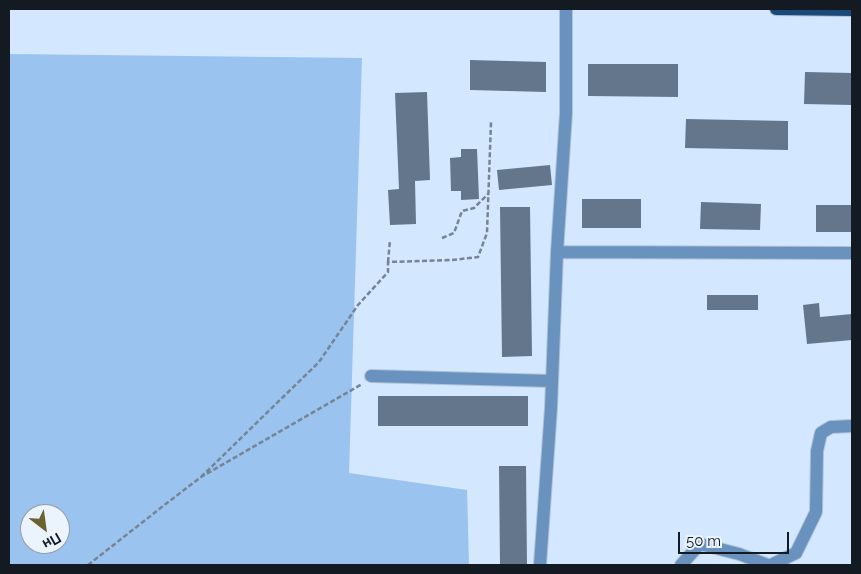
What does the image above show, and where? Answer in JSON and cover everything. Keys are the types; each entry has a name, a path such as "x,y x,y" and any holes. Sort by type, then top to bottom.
{"main road":[{"path":"776,9 852,10"}],"street":[{"path":"540,565 551,408 557,252 566,113 566,9"},
{"path":"557,252 852,253"},
{"path":"370,376 552,381"},
{"path":"681,565 700,544 739,554 769,565 796,553 816,512 817,451 821,434 832,427 852,426"}],"path":[{"path":"388,262 478,258 488,233 491,122"},
{"path":"442,238 454,233 462,211 474,208 489,193"},
{"path":"88,565 201,477 319,362 358,305 388,272 390,240"},
{"path":"201,477 360,386 370,376"}],"shaded area":[{"path":"9,54 362,58 349,473 467,490 469,565 9,565"}],"building":[{"path":"470,60 546,62 546,92 470,90"},
{"path":"588,64 678,64 678,97 588,96"},
{"path":"805,72 852,73 852,105 804,104"},
{"path":"427,92 430,180 415,181 416,224 390,225 388,190 399,189 395,93"},
{"path":"686,119 788,121 788,150 685,148"},
{"path":"461,149 477,149 479,199 461,200 461,191 451,191 450,158 461,157"},
{"path":"550,165 552,185 499,190 497,170"},
{"path":"582,199 641,199 641,228 582,228"},
{"path":"701,202 761,204 760,230 700,229"},
{"path":"816,205 852,205 852,232 816,232"},
{"path":"500,207 530,207 532,356 502,357"},
{"path":"707,295 758,295 758,310 707,310"},
{"path":"819,303 820,317 852,314 852,340 807,344 803,305"},
{"path":"378,396 528,396 528,426 378,426"},
{"path":"499,466 526,466 527,565 500,565"}]}
